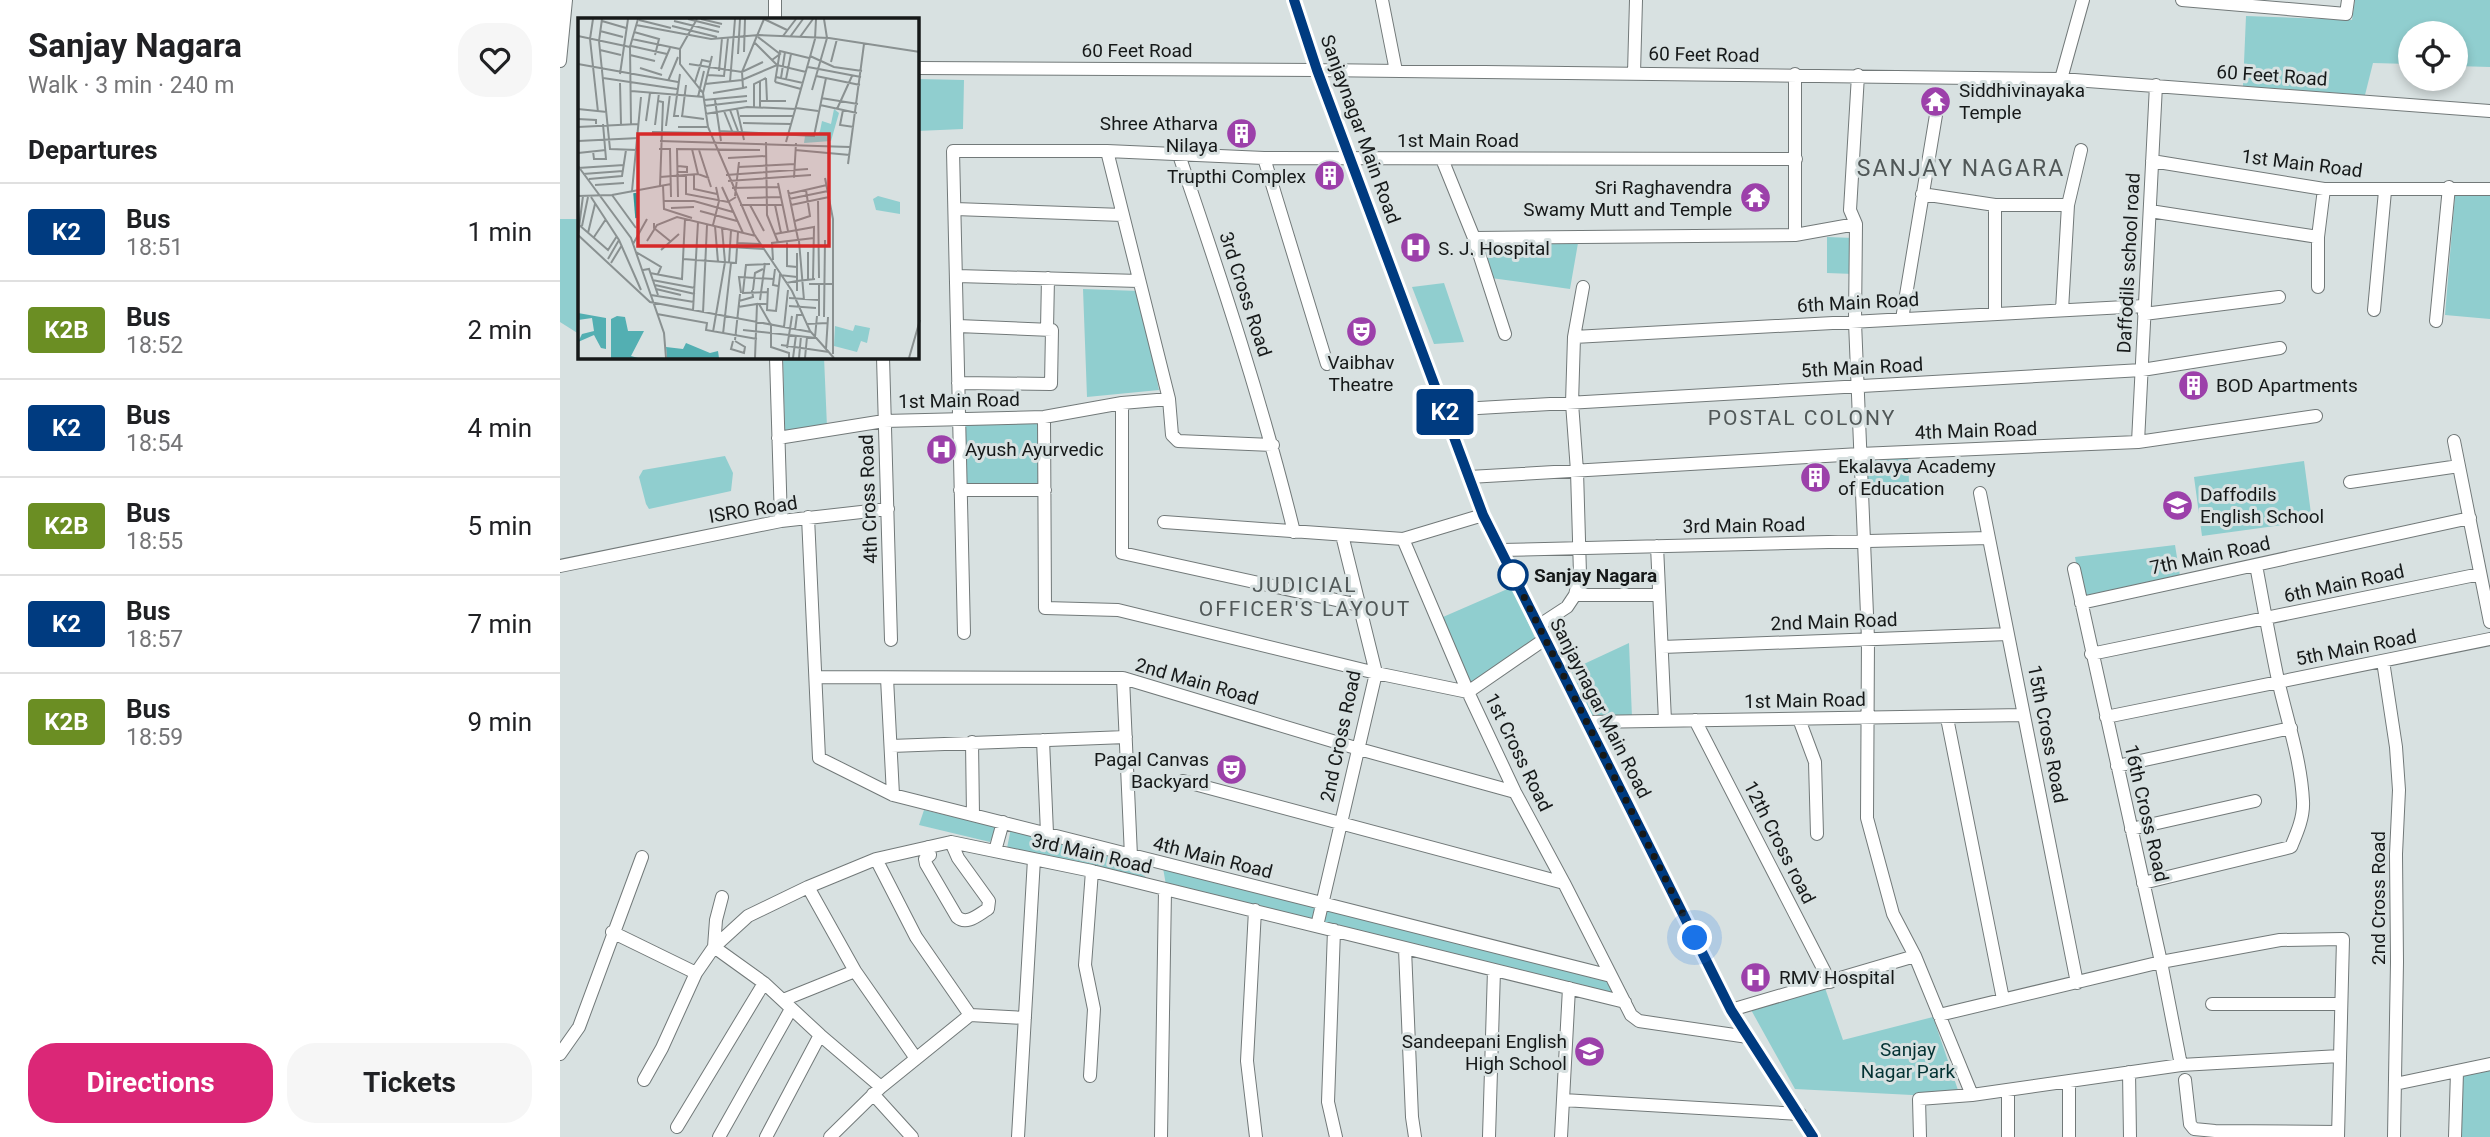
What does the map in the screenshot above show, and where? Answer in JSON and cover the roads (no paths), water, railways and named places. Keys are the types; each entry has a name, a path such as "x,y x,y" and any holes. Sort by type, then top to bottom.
{"street":[{"path":"560,61 566,0"},
{"path":"775,0 775,18"},
{"name":"Sanjaynagar Main Road","path":"1294,0 1317,70 1483,515 1731,1010 1813,1137"},
{"path":"1382,0 1396,71"},
{"path":"1634,73 1636,0"},
{"path":"2061,79 2083,0"},
{"path":"2182,0 2346,14 2348,0"},
{"name":"60 Feet Road","path":"919,68 1795,74 2061,79 2490,111"},
{"path":"1795,74 1795,235"},
{"path":"1858,75 1850,210 1856,224 1855,322 1868,639 1867,818 1893,914 1914,956 1972,1095"},
{"name":"Daffodils school road","path":"2138,442 2156,86"},
{"path":"1902,319 1936,115"},
{"path":"2062,310 2068,205 2081,150"},
{"name":"1st Main Road","path":"955,209 953,151 1107,151 1351,159 1796,159"},
{"path":"1107,151 1169,399 1172,435 1178,441 1273,445 1294,532"},
{"name":"3rd Cross Road","path":"1179,155 1237,324 1273,445"},
{"path":"1264,158 1327,364"},
{"path":"1442,159 1474,238 1505,334"},
{"name":"1st Main Road","path":"2152,161 2324,189 2490,189"},
{"path":"2436,321 2449,187"},
{"path":"2318,286 2318,237 2324,189"},
{"path":"2374,310 2385,191"},
{"path":"1922,194 1995,205 2068,205"},
{"path":"1995,205 1995,314"},
{"path":"964,633 955,209 1123,215"},
{"path":"2150,211 2318,237"},
{"path":"1474,238 1795,235 1856,224"},
{"path":"957,276 1139,281"},
{"path":"1047,329 1048,278"},
{"path":"1538,626 1567,607 1575,595 1580,574 1572,403 1574,337 1583,286"},
{"name":"6th Main Road","path":"1574,337 2062,310 2144,310 2279,297"},
{"path":"958,326 1052,330 1051,384 958,383"},
{"name":"5th Main Road","path":"1444,410 2142,370 2280,348"},
{"path":"776,359 781,520"},
{"name":"4th Cross Road","path":"883,359 891,640"},
{"name":"1st Main Road","path":"778,438 884,421 1044,417 1122,403 1169,399"},
{"path":"1122,403 1122,553 1359,605"},
{"name":"4th Main Road","path":"1469,477 1860,454 2138,442 2316,416"},
{"path":"1044,417 1045,608 1118,610 1376,673 1468,692 1545,639"},
{"path":"2454,441 2490,622"},
{"path":"2350,482 2459,466"},
{"path":"960,490 1045,490"},
{"name":"15th Cross Road","path":"1980,493 2077,982"},
{"path":"808,517 888,509"},
{"path":"1164,522 1403,539 1483,515"},
{"name":"ISRO Road","path":"560,566 781,520 808,517 820,750"},
{"name":"7th Main Road","path":"2081,603 2470,518"},
{"name":"2nd Cross Road","path":"1317,926 1376,673 1342,535"},
{"name":"3rd Main Road","path":"1501,550 1989,538"},
{"name":"1st Cross Road","path":"1403,539 1468,692 1515,792 1625,1002"},
{"path":"1657,546 1665,721"},
{"path":"2143,883 2291,847 2299,830 2304,803 2302,790 2256,565"},
{"name":"16th Cross Road","path":"2074,569 2161,962 2181,1065"},
{"name":"6th Main Road","path":"2091,654 2480,574"},
{"path":"1575,595 1659,595"},
{"name":"2nd Main Road","path":"1662,647 2008,634"},
{"name":"5th Main Road","path":"2106,717 2490,639"},
{"name":"2nd Cross Road","path":"2383,661 2396,747 2399,790 2394,1137"},
{"name":"2nd Main Road","path":"816,677 1123,678 1359,749 1515,792"},
{"path":"887,678 893,795"},
{"path":"1123,678 1131,856"},
{"name":"1st Main Road","path":"1587,722 2024,715"},
{"path":"1947,718 2003,999"},
{"path":"1799,719 1815,762 1817,834"},
{"name":"12th Cross road","path":"1695,720 1830,982"},
{"path":"2116,766 2291,728"},
{"path":"891,746 1126,737"},
{"path":"1044,740 1047,834"},
{"path":"972,742 973,815"},
{"name":"4th Main Road","path":"820,750 819,758 893,795 1611,976"},
{"path":"1183,781 1564,883"},
{"path":"2131,829 2255,801"},
{"path":"995,851 1003,822"},
{"path":"929,851 926,864 957,917 961,921 967,921 988,909 989,901 953,846"},
{"name":"3rd Main Road","path":"644,1080 662,1048 696,973 714,947 748,916 876,859 953,846 995,851 1092,871 1625,1002"},
{"path":"560,1054 579,1027 642,857"},
{"path":"876,859 916,937 970,1015"},
{"path":"1018,1137 1034,859"},
{"path":"1090,1076 1094,1009 1085,965 1092,871"},
{"path":"808,887 855,971 915,1057"},
{"path":"1161,1137 1165,890"},
{"path":"722,897 716,920 714,947 764,983 820,1035 877,1091 912,1137"},
{"path":"1255,911 1247,1060 1256,1137"},
{"path":"1334,930 1328,1102 1336,1137"},
{"path":"612,932 696,973"},
{"path":"1939,1014 2161,962 2280,940 2343,939 2338,1134 2215,1134 2191,1127 2185,1080"},
{"path":"1405,949 1415,1137"},
{"path":"1731,1010 1914,956"},
{"path":"1489,1137 1494,970"},
{"path":"719,1137 787,1004 855,971"},
{"path":"677,1127 764,983"},
{"path":"1561,1137 1569,988"},
{"path":"1625,1002 1631,1015 1639,1021 1748,1037"},
{"path":"2212,1004 2341,1004"},
{"path":"830,1137 915,1057 970,1015 1025,1018"},
{"path":"766,1137 820,1035"},
{"path":"1920,1137 1919,1099 1972,1095 2181,1065 2340,1056"},
{"path":"2395,1084 2490,1064"},
{"path":"2129,1072 2130,1137"},
{"path":"2455,1137 2457,1072"},
{"path":"2069,1081 2069,1137"},
{"path":"2008,1090 2008,1137"},
{"path":"1563,1100 1800,1114"}],"place":[{"name":"Siddhivinayaka Temple","path":"1936,101"},
{"name":"Shree Atharva Nilaya","path":"1241,134"},
{"name":"Trupthi Complex","path":"1329,176"},
{"name":"Sri Raghavendra Swamy Mutt and Temple","path":"1755,198"},
{"name":"S. J. Hospital","path":"1415,248"},
{"name":"Vaibhav Theatre","path":"1361,331"},
{"name":"BOD Apartments","path":"2193,385"},
{"name":"Ayush Ayurvedic","path":"942,449"},
{"name":"Ekalavya Academy of Education","path":"1815,477"},
{"name":"Daffodils English School","path":"2177,505"},
{"name":"Sanjay Nagara","path":"1513,575"},
{"name":"Pagal Canvas Backyard","path":"1232,770"},
{"name":"RMV Hospital","path":"1756,977"},
{"name":"Sandeepani English High School","path":"1590,1052"}],"district":[{"name":"SANJAY NAGARA","path":"1961,168"},
{"name":"POSTAL COLONY","path":"1802,418"},
{"name":"JUDICIAL OFFICER'S LAYOUT","path":"1305,597"}],"park label":[{"name":"Sanjay Nagar Park","path":"1908,1060"}]}
